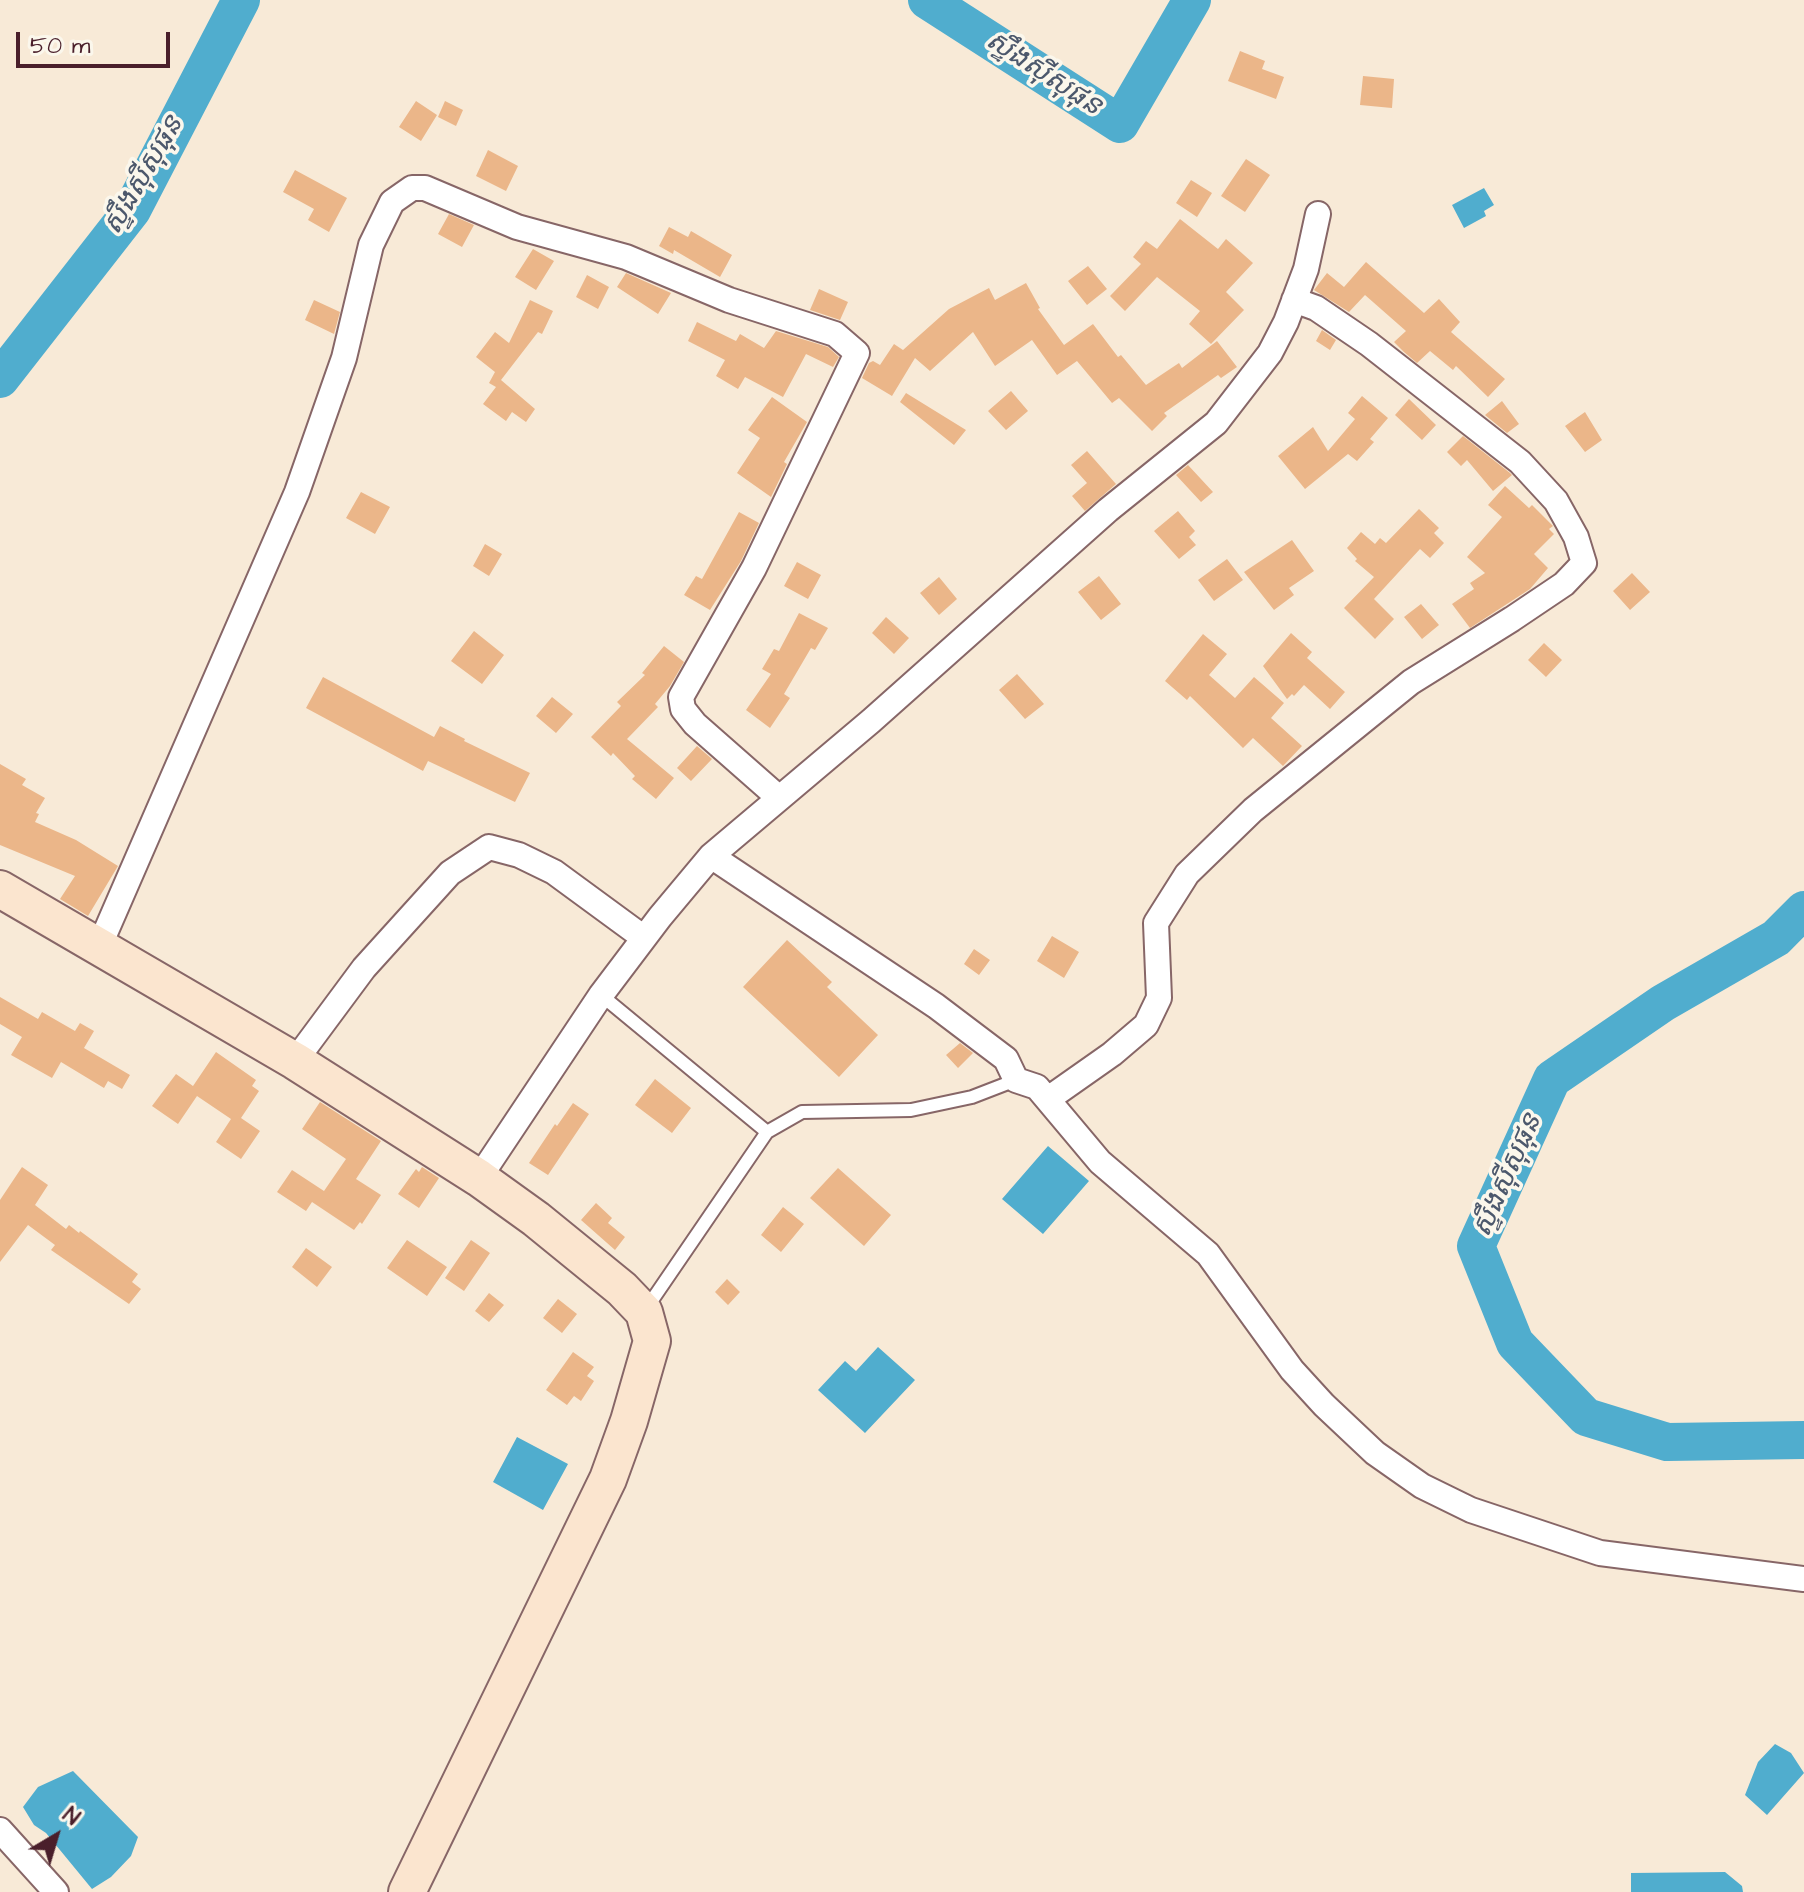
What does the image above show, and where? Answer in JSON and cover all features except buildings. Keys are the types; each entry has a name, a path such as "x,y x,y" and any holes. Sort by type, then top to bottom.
{"main road":[{"path":"0,889 295,1061 479,1178 610,1279 644,1312 652,1341 608,1479 407,1892"}],"street":[{"path":"99,947 297,492 344,358 371,245 392,202 412,188 425,188 517,227 626,257 729,300 835,334 857,353 754,568 681,697 683,709 695,724 778,797"},
{"path":"479,1178 601,995 711,856 871,721 1108,510 1216,423 1270,353 1306,269 1318,214"},
{"path":"1048,1099 1112,1054 1146,1025 1159,998 1156,923 1187,874 1253,810 1411,682 1564,584 1584,563 1576,537 1556,501 1520,462 1369,344 1316,308 1294,300"},
{"path":"295,1061 364,968 450,873 489,847 519,855 554,872 644,938"},
{"path":"711,856 936,1006 1006,1059 1016,1080 1037,1087 1100,1162 1208,1254 1292,1370 1324,1405 1375,1453 1422,1486 1471,1510 1600,1553 1804,1579"},
{"path":"0,1830 56,1892"}],"lane":[{"path":"601,995 767,1132"},
{"path":"644,1312 767,1132 802,1112 911,1110 972,1097 1016,1080"}],"water":[{"path":"1484,188 1494,205 1484,211 1486,216 1464,228 1452,205"},
{"path":"1048,1146 1089,1181 1043,1234 1002,1199"},
{"path":"878,1347 915,1380 865,1433 818,1390 845,1361 856,1371"},
{"path":"517,1437 568,1464 543,1510 493,1482"},
{"path":"1775,1744 1791,1753 1804,1773 1767,1815 1745,1795 1758,1762"},
{"path":"73,1771 138,1837 131,1856 111,1877 92,1889 46,1833 34,1825 23,1807 38,1787"},
{"path":"1725,1872 1742,1886 1743,1892 1631,1892 1631,1873"}],"waterway":[{"name":"ស្ទឹងស៊ីសុផុន","path":"0,379 132,210 241,0"},
{"name":"ស្ទឹងស៊ីសុផុន","path":"927,0 1120,124 1192,0"},
{"name":"ស្ទឹងស៊ីសុផុន","path":"1804,910 1776,938 1663,1003 1552,1079 1476,1246 1515,1343 1586,1417 1667,1442 1804,1440"}]}
